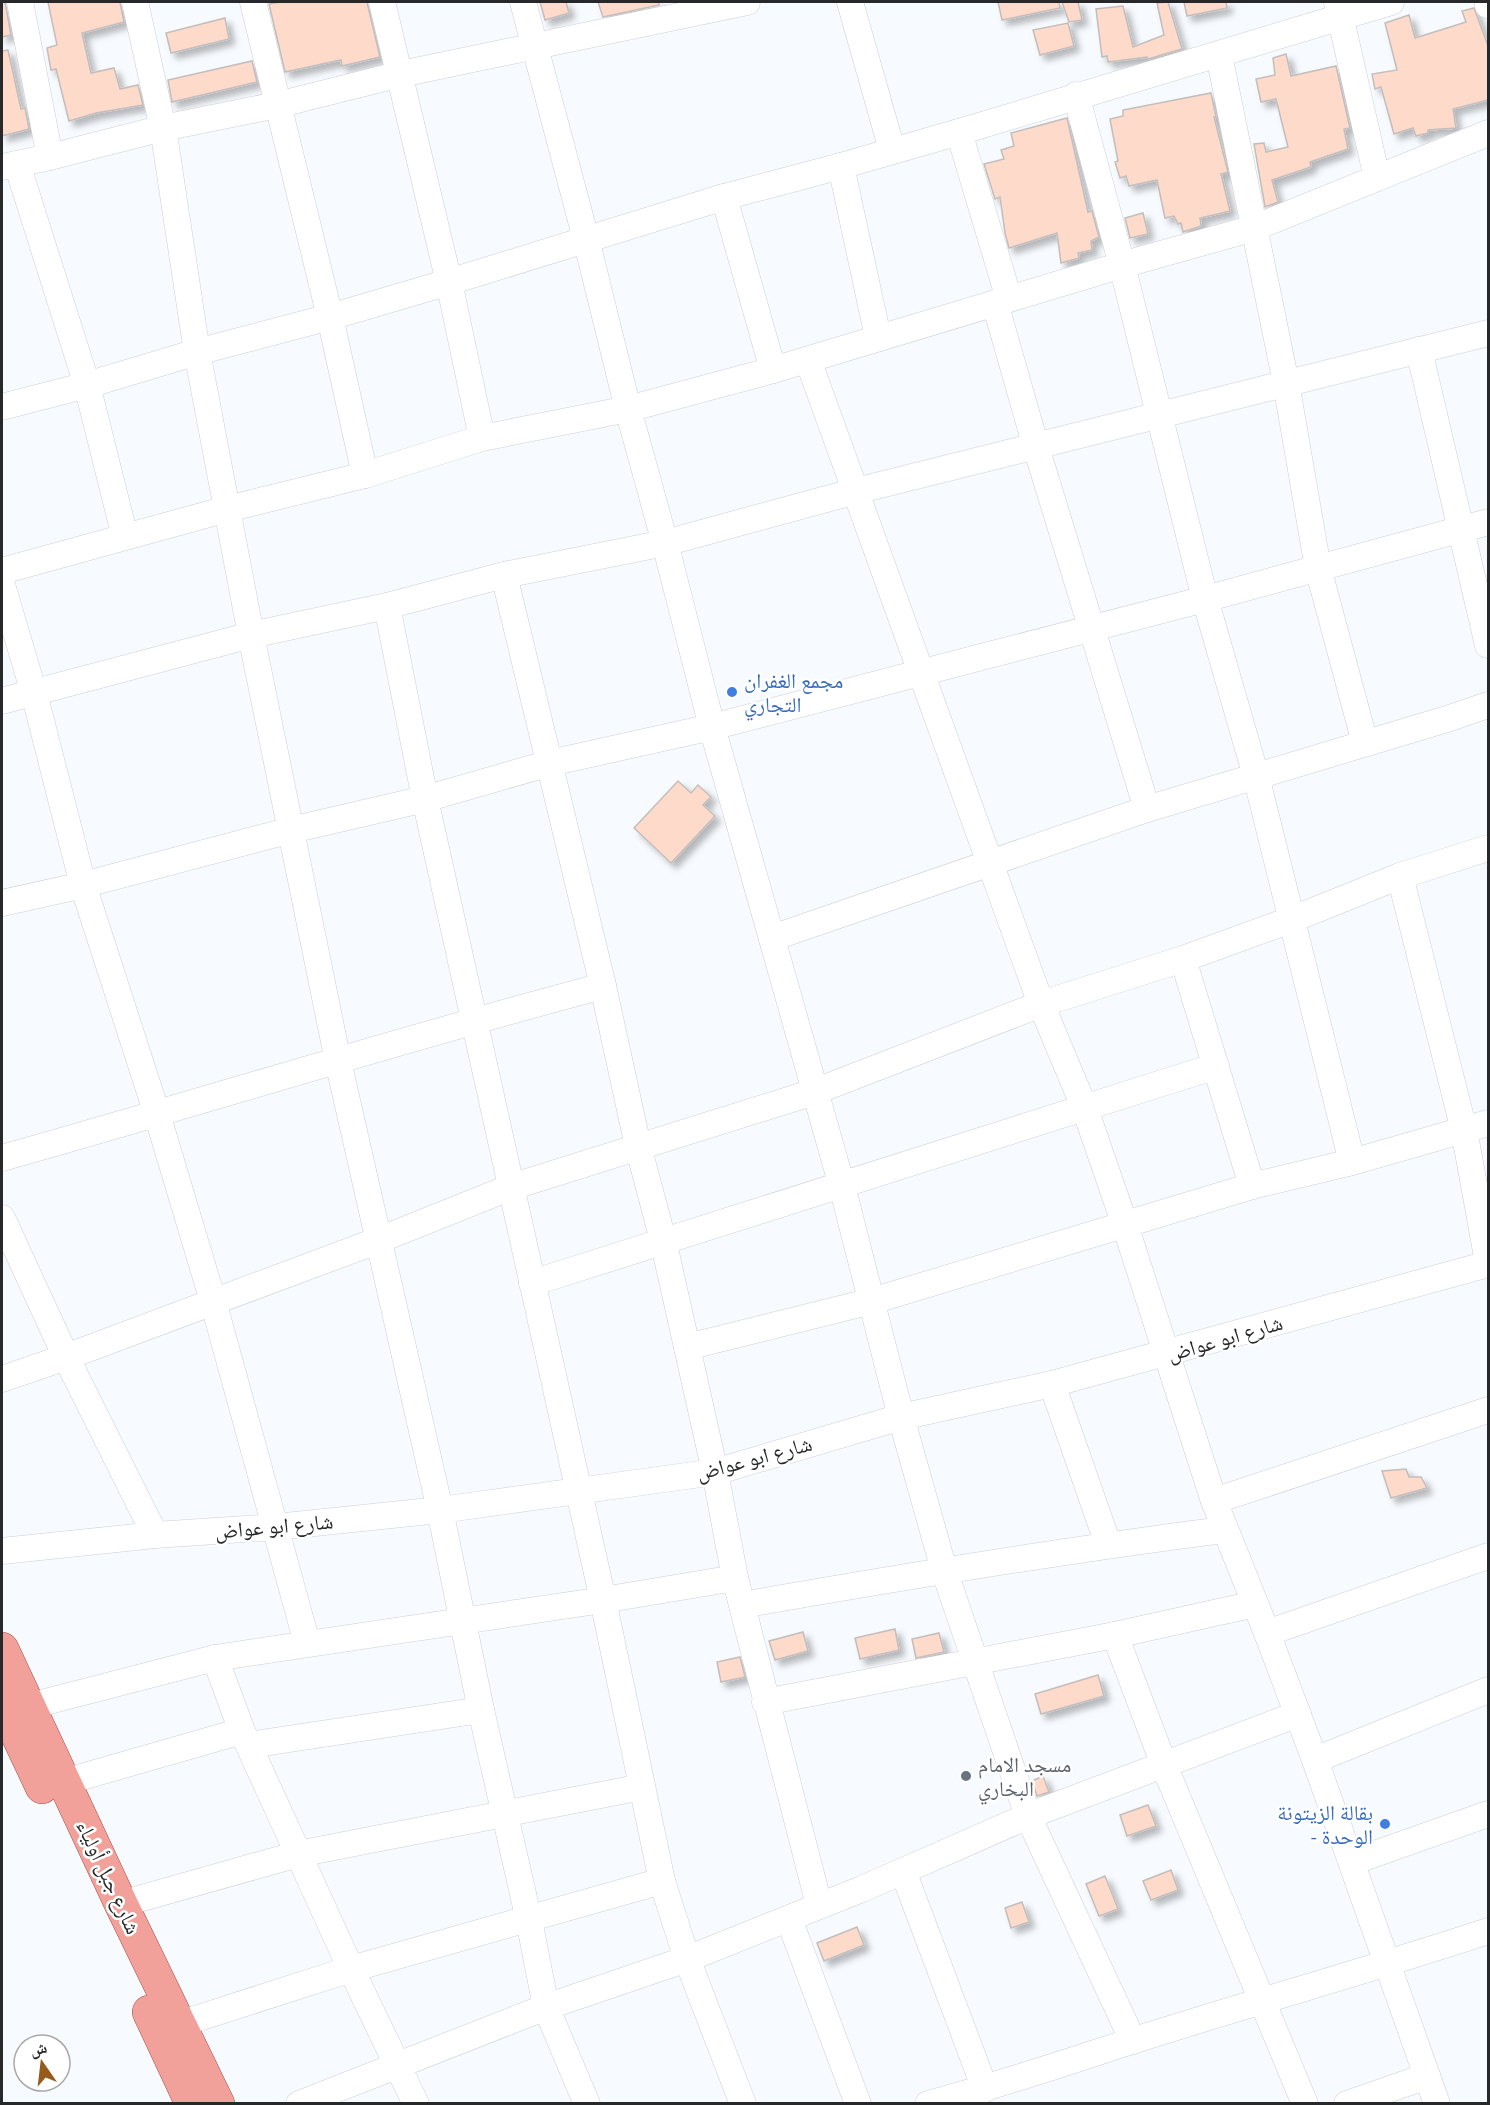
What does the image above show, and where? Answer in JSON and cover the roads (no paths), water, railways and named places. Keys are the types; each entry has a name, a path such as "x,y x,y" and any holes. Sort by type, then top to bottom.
{"main road":[{"name":"شارع جبل أولياء","path":"2,1649 16,1704 192,2103"},
{"name":"شارع جبل أولياء","path":"16,1704 64,1782 218,2103"}],"street":[{"path":"20,2 50,157"},
{"path":"135,2 163,128 197,351 251,635 338,1060 440,1510 546,2007 586,2103"},
{"path":"253,2 330,317 365,475"},
{"path":"382,2 449,282 482,438"},
{"path":"523,2 712,727 842,1186 901,1417 944,1570 1029,1816 1133,2041"},
{"path":"125,537 87,385 9,166 163,128 277,105 401,74 747,2"},
{"path":"850,2 892,150"},
{"path":"2,407 87,385 197,351 330,317 724,197 841,166 1076,95 1219,55 1339,9 1391,2"},
{"path":"1339,9 1377,178"},
{"path":"1219,55 1286,383 1318,568 1365,743"},
{"path":"1076,95 1122,265 1205,599 1256,776 1293,919 1352,1162"},
{"path":"959,132 1036,447 1147,809"},
{"path":"2,571 227,509 365,475 482,438 628,409 808,360 878,337 1254,228 1488,133"},
{"path":"841,166 878,337"},
{"path":"724,197 773,370"},
{"path":"2,702 251,635 387,606 504,575 665,543 856,491 1488,333"},
{"path":"1419,350 1488,645"},
{"path":"808,360 1041,1004 1085,1108 1168,1354 1224,1530 1298,1714 1437,2103"},
{"path":"2,903 82,885 291,830 425,799 550,763 712,727 1205,599 1488,522"},
{"path":"504,575 603,986 638,1146 663,1240 715,1472 735,1578 819,1905"},
{"path":"2,585 34,693 82,885 157,1114 213,1301 307,1643"},
{"path":"387,606 425,799 603,1600 662,1881 687,1959 743,2103"},
{"path":"772,938 1147,809 1488,705"},
{"path":"2,1379 379,1240 511,1187 814,1092 1041,1004 1183,958 1293,919 1400,876 1488,848"},
{"path":"1400,876 1464,1130 1488,1263"},
{"path":"1183,958 1252,1186"},
{"path":"2,1158 475,1020 603,986"},
{"path":"532,1283 1216,1066"},
{"path":"687,1347 872,1301 1252,1186 1352,1162 1488,1123"},
{"path":"2,1218 66,1357 155,1535"},
{"name":"شارع ابو عواض","path":"2,1551 440,1510 715,1472 901,1417 1052,1384 1168,1354 1488,1263"},
{"path":"1052,1384 1108,1544"},
{"path":"1214,1501 1488,1410"},
{"path":"742,1605 1108,1544 1224,1530"},
{"path":"1267,1633 1488,1556"},
{"path":"16,1704 215,1658 464,1622 735,1578"},
{"path":"765,1702 975,1663 1255,1604"},
{"path":"1114,1635 1164,1765 1305,2103"},
{"path":"215,1658 245,1738 351,1969 416,2103"},
{"path":"1315,1760 1488,1690"},
{"path":"64,1782 245,1738 481,1710"},
{"path":"299,2103 546,2007 687,1959 862,1889 1029,1816 1298,1714"},
{"path":"121,1904 298,1854 642,1787"},
{"path":"1352,1862 1488,1814"},
{"path":"903,1871 985,2090"},
{"path":"180,2024 351,1969 662,1881"},
{"path":"789,1919 858,2103"},
{"path":"928,2103 985,2090 1133,2041 1388,1964 1488,1931"},
{"path":"1347,2103 1427,2076"}],"place":[{"name":"مجمع الغفران التجاري","path":"732,692"},
{"name":"مسجد الامام البخاري","path":"966,1776"},
{"name":"بقالة الزيتونة - الوحدة","path":"1385,1824"}]}
